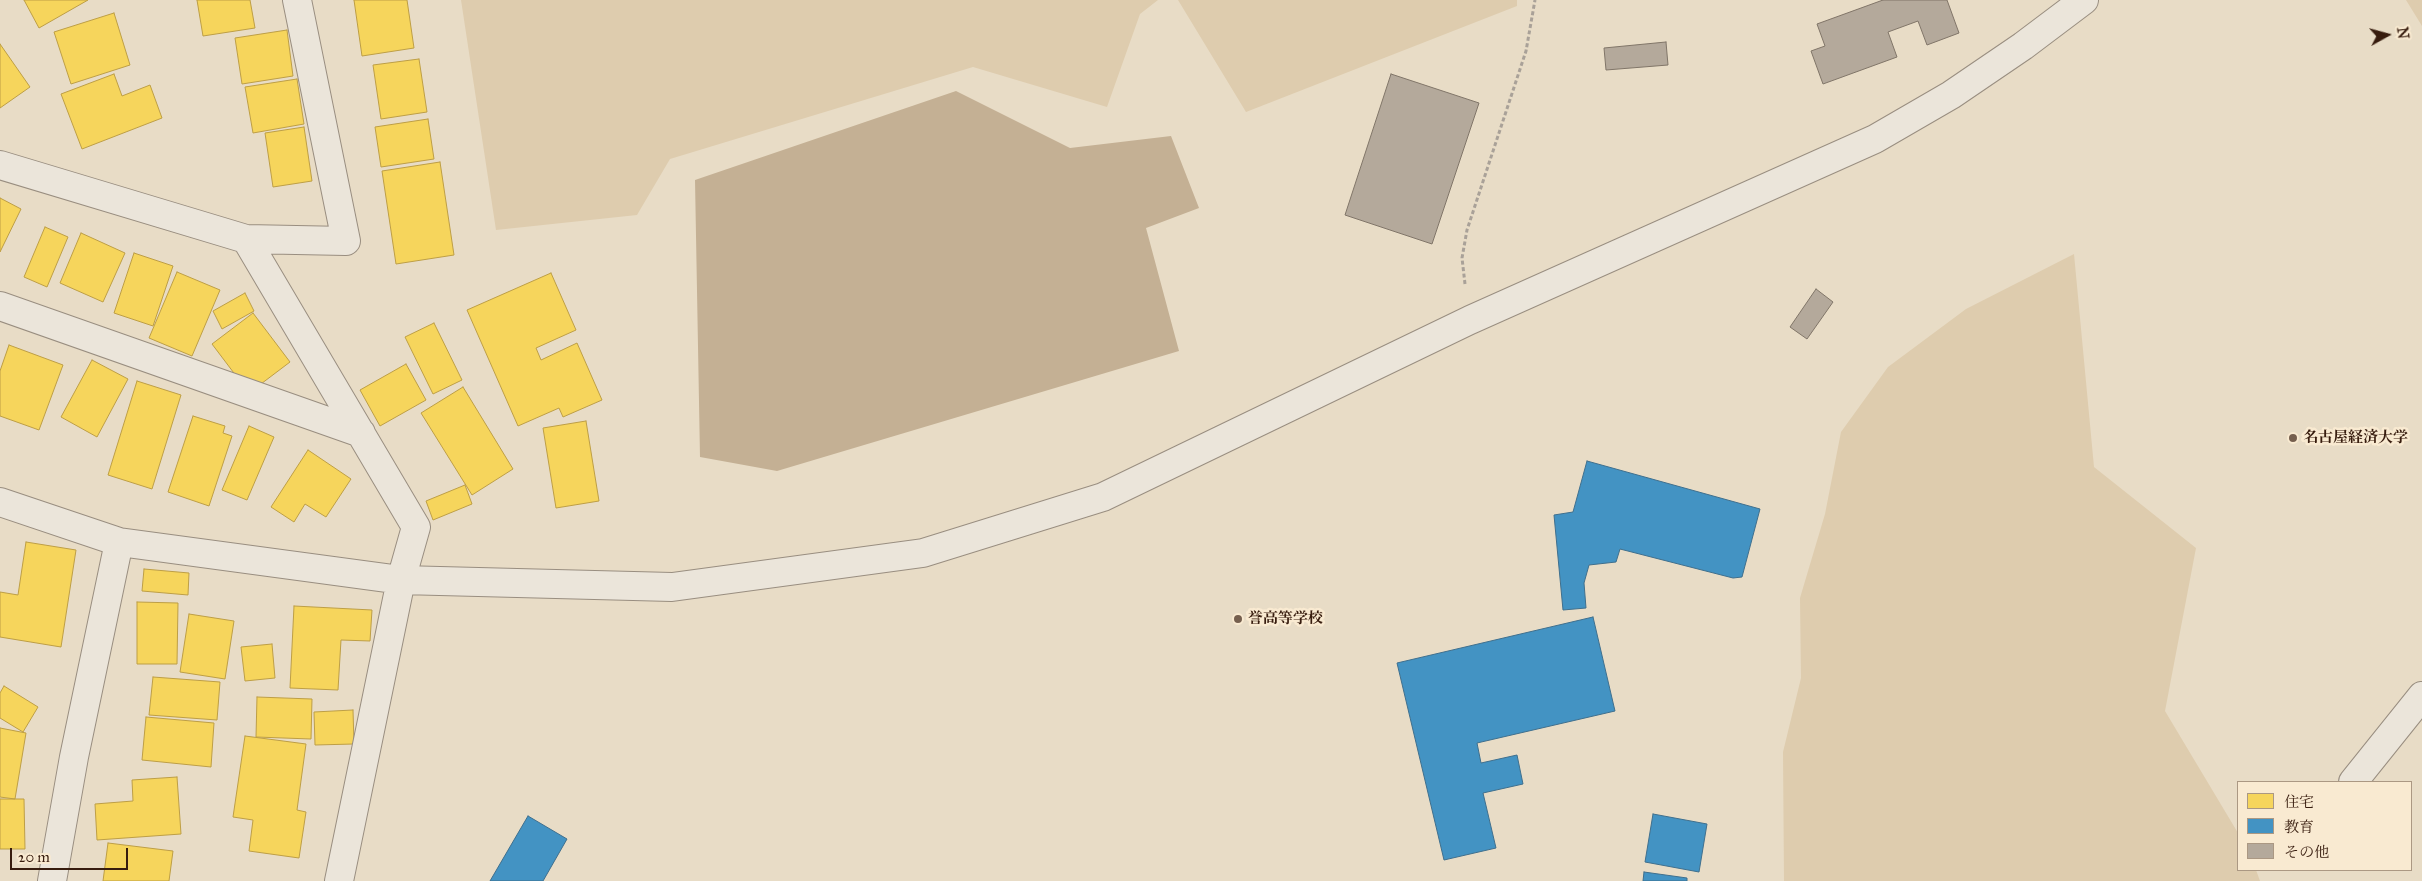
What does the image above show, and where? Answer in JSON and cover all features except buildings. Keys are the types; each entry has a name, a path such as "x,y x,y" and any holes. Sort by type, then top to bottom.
{"street":[{"path":"0,165 246,239 346,241 297,0"},
{"path":"0,502 119,542 401,580 672,587 923,553 1103,497 1470,320 1876,139 1951,95 2023,46 2084,0"},
{"path":"246,239 416,527 401,580 339,881"},
{"path":"0,306 361,433"},
{"path":"52,881 74,756 119,542"},
{"path":"2354,781 2422,696"}],"path":[{"path":"1470,320 1462,258 1467,230 1526,51 1534,0"}],"shaded area":[{"path":"461,0 1158,0 1140,14 1107,107 973,67 670,159 637,215 496,230"},
{"path":"1178,0 1517,0 1517,6 1246,112"},
{"path":"2406,0 2422,0 2422,26"},
{"path":"956,91 1070,148 1171,136 1199,208 1146,228 1179,351 777,471 700,457 695,180"},
{"path":"2074,254 2094,467 2196,548 2165,711 2237,831 2237,871 2256,871 2260,881 1784,881 1783,752 1801,678 1800,598 1825,514 1841,432 1888,367 1966,309"}],"place":[{"name":"名古屋経済大学","path":"2293,438"},
{"name":"誉高等学校","path":"1238,619"}]}
